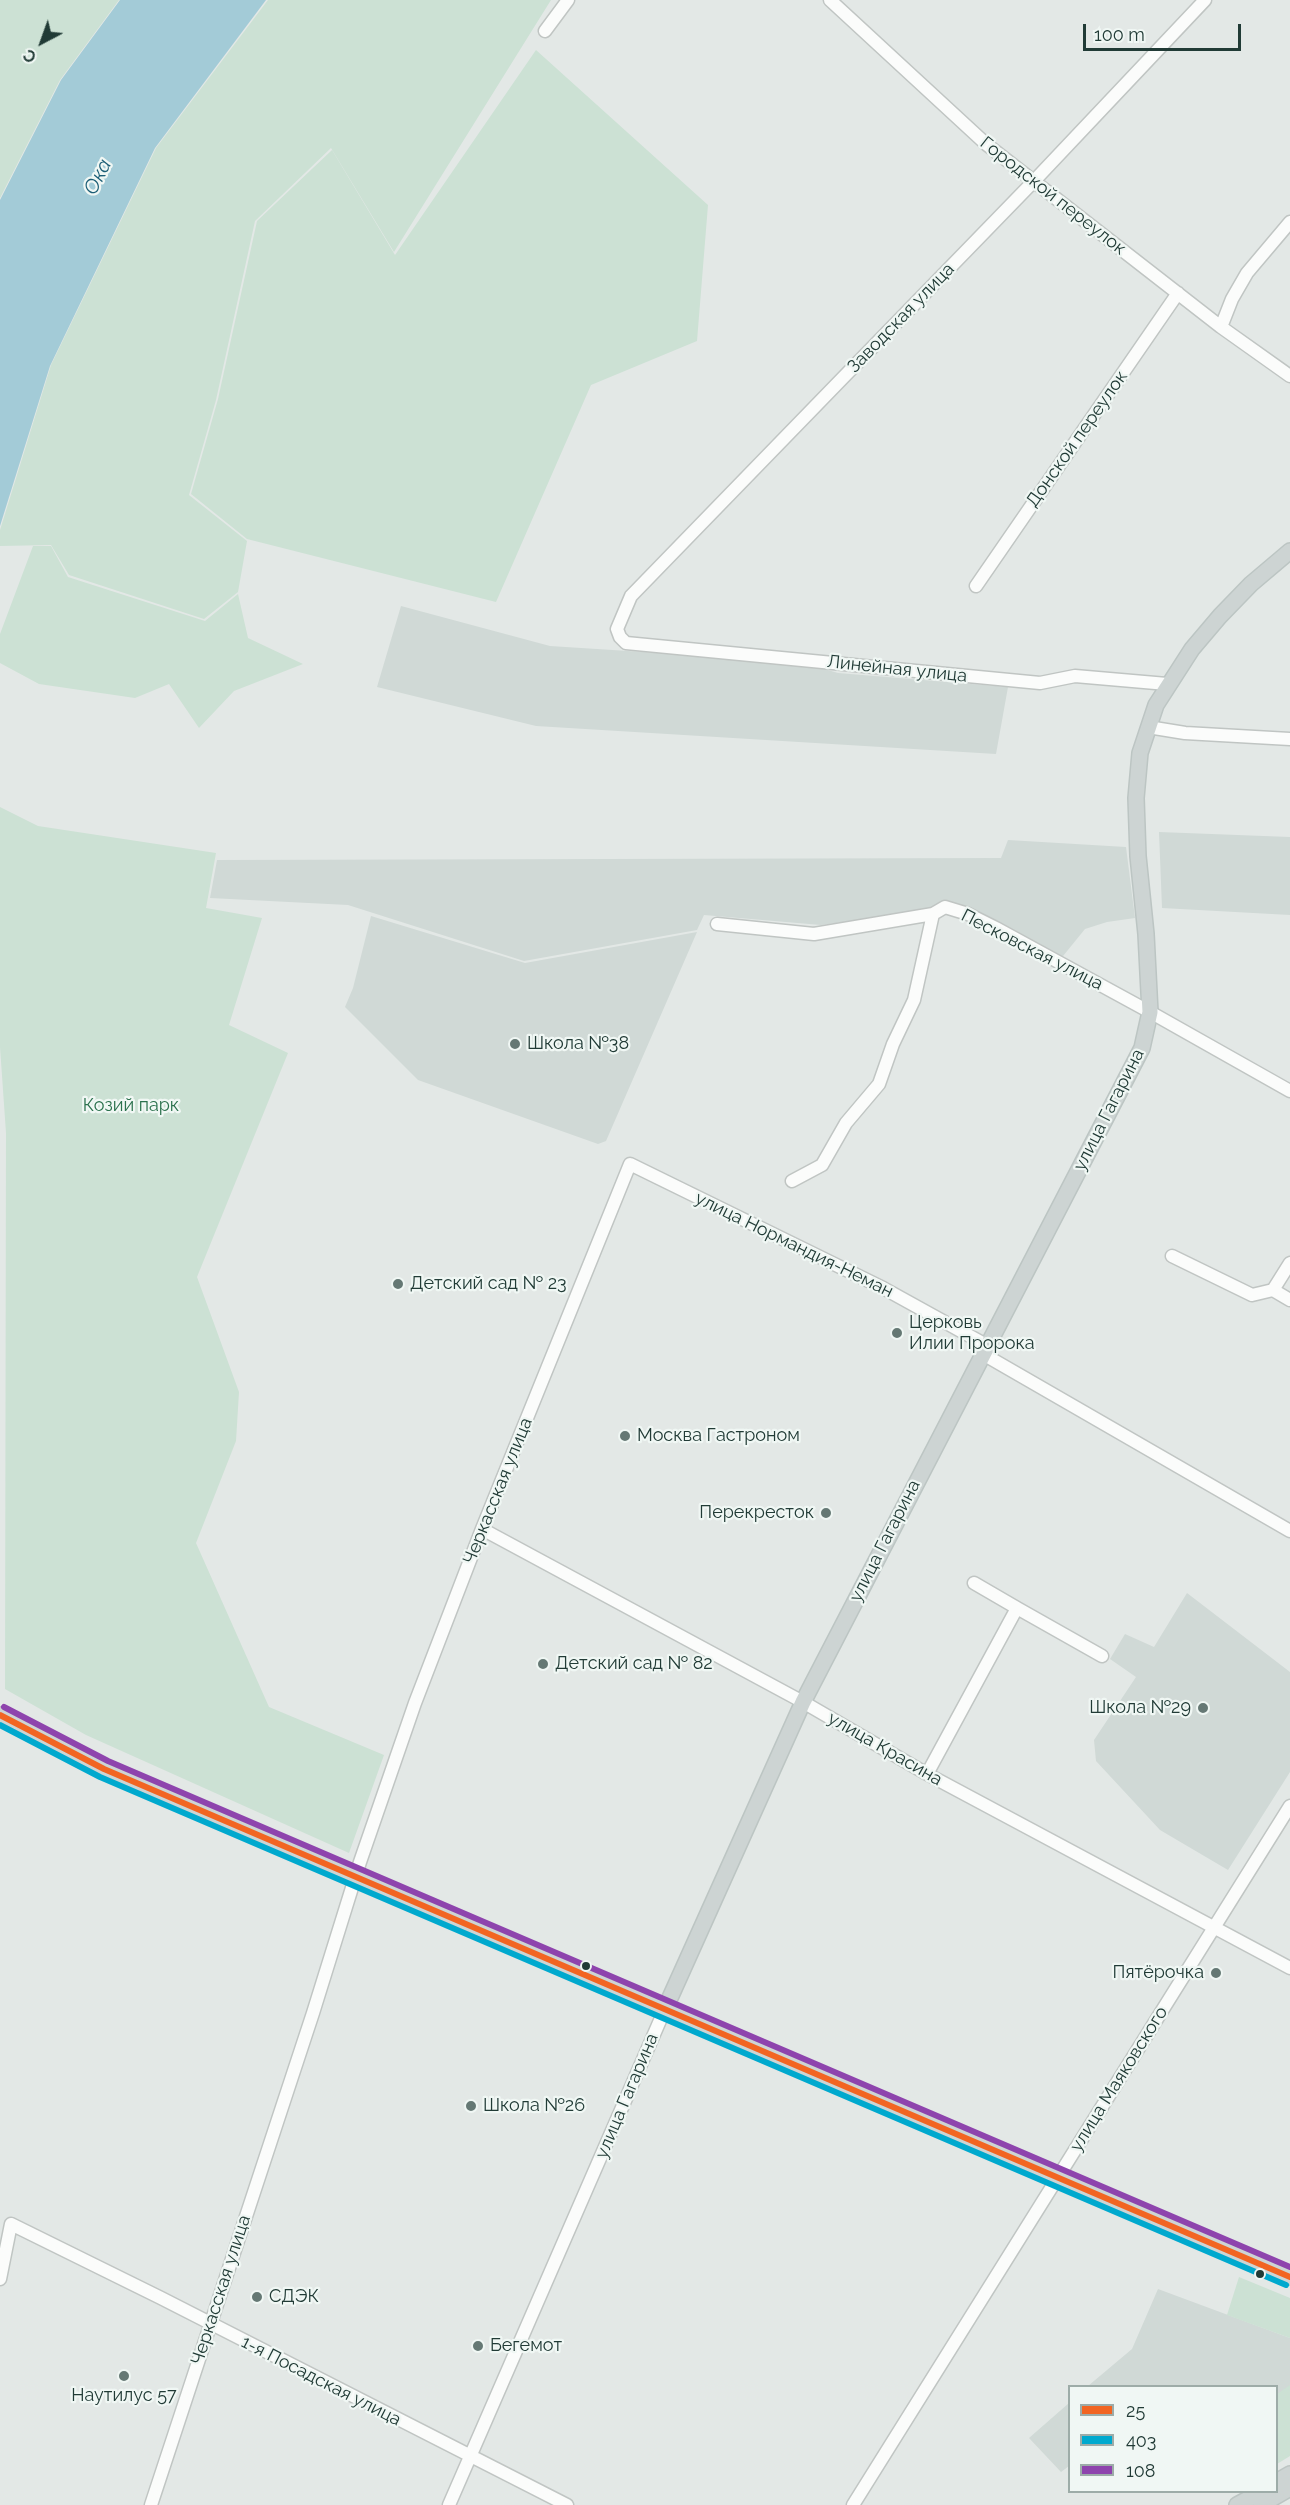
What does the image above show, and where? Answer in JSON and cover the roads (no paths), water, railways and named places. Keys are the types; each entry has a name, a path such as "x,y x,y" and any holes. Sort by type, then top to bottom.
{"main road":[{"name":"улица Гагарина","path":"665,2009 803,1702 1142,1048 1150,1012 1136,798 1140,753 1156,705 1167,684 1192,649 1251,584 1290,551"},
{"path":"0,1715 104,1769 1290,2277"},
{"path":"1261,2505 1290,2488"},
{"path":"1237,2505 1259,2493"}],"street":[{"path":"545,32 568,0"},
{"name":"Городской переулок","path":"830,0 986,144 1221,327 1290,376"},
{"name":"Заводская улица","path":"626,643 620,637 617,629 631,596 1034,181 1205,0"},
{"path":"1221,327 1232,298 1247,273 1290,222"},
{"name":"Донской переулок","path":"976,586 1178,293"},
{"name":"Линейная улица","path":"626,643 1040,683 1075,676 1167,684"},
{"path":"1148,727 1185,733 1290,739"},
{"name":"Песковская улица","path":"717,924 814,934 933,914 945,907 968,914 1290,1091"},
{"path":"792,1181 822,1165 846,1123 879,1084 893,1044 914,1000 933,914"},
{"name":"улица Нормандия-Неман","path":"630,1164 883,1288 1290,1532"},
{"name":"Черкасская улица","path":"151,2505 313,2013 355,1877 415,1703 482,1529 630,1164"},
{"path":"1173,1257 1252,1295 1273,1290 1290,1300"},
{"path":"1273,1290 1290,1263"},
{"name":"улица Красина","path":"482,1529 803,1702 927,1774 1290,1968"},
{"path":"974,1583 1102,1656"},
{"path":"927,1774 1017,1608"},
{"name":"улица Маяковского","path":"853,2505 1290,1806"},
{"name":"улица Гагарина","path":"449,2505 665,2009"},
{"name":"1-я Посадская улица","path":"0,2279 11,2224 567,2505"}],"water":[{"name":"Ока","path":"120,0 266,0 155,148 50,366 0,526 0,200 61,80"}],"place":[{"name":"Школа №38","path":"515,1044"},
{"name":"Детский сад № 23","path":"398,1284"},
{"name":"Церковь Илии Пророка","path":"897,1333"},
{"name":"Москва Гастроном","path":"625,1436"},
{"name":"Перекресток","path":"826,1513"},
{"name":"Детский сад № 82","path":"543,1664"},
{"name":"Школа №29","path":"1203,1708"},
{"name":"Пятёрочка","path":"1216,1973"},
{"name":"Школа №26","path":"471,2106"},
{"name":"СДЭК","path":"257,2297"},
{"name":"Бегемот","path":"478,2346"},
{"name":"Наутилус 57","path":"124,2376"}],"park label":[{"name":"Козий парк","path":"131,1106"}]}
